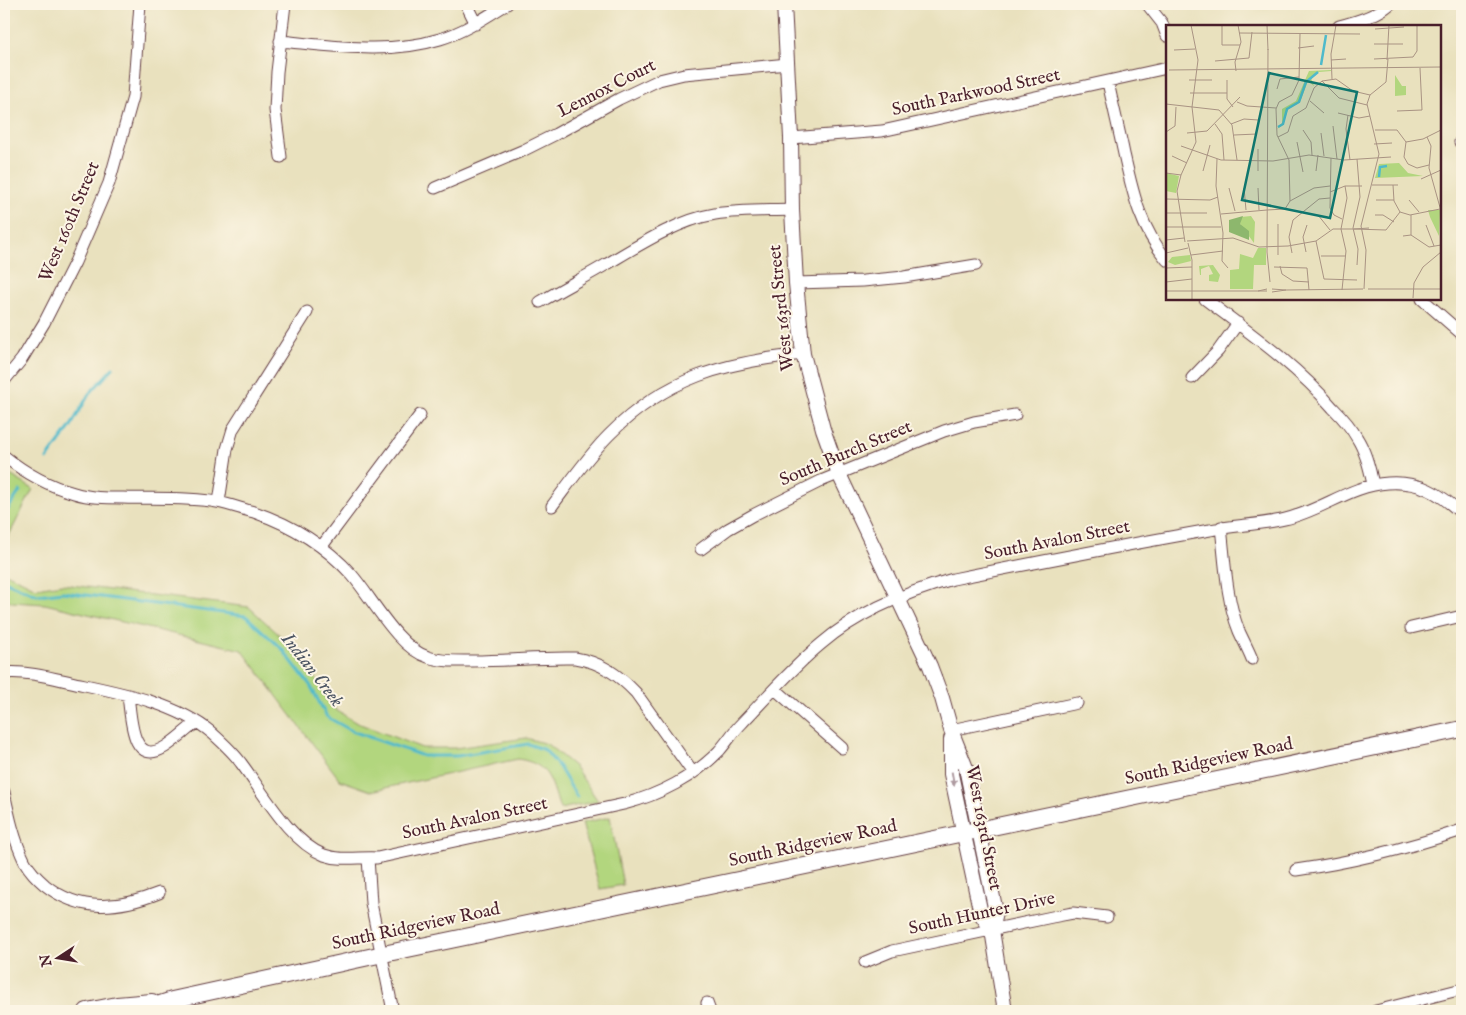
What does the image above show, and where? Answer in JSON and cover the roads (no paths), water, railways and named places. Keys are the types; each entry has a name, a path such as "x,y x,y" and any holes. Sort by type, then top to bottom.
{"main road":[{"name":"South Ridgeview Road","path":"139,1011 172,1000 382,954 1462,729"},
{"name":"South Ridgeview Road","path":"87,1011 118,1005 172,1000"}],"street":[{"name":"West 160th Street","path":"4,381 22,359 44,323 75,262 109,182 133,97 140,4"},
{"path":"282,157 275,110 277,72 285,4"},
{"path":"466,4 476,24"},
{"path":"280,41 360,49 403,47 440,39 476,24 507,4"},
{"name":"West 163rd Street","path":"784,4 791,138 792,210 803,354 823,429 839,474 930,666 966,768 972,832 996,912 992,930 1005,1011"},
{"path":"1147,4 1162,23 1166,33"},
{"path":"1343,25 1368,16 1390,4"},
{"name":"Lennox Court","path":"435,188 524,150 635,90 659,80 684,74 788,64"},
{"name":"South Parkwood Street","path":"791,138 882,131 1166,68"},
{"path":"1108,82 1138,211 1166,258"},
{"path":"540,302 630,250 695,219 714,214 792,210"},
{"path":"796,282 863,281 904,277 976,265"},
{"path":"1206,300 1265,343 1325,398 1358,439 1366,457 1373,485"},
{"path":"1423,300 1462,334"},
{"path":"219,502 227,449 233,429 307,312"},
{"path":"1192,378 1218,351 1238,323"},
{"path":"552,506 609,435 642,406 661,394 686,380 711,370 762,358 803,354"},
{"path":"322,546 420,415"},
{"name":"South Burch Street","path":"701,549 728,529 821,481 944,431 974,422 1015,415"},
{"path":"4,456 24,472 75,494 99,498 219,502 272,519 322,546 335,557 361,586 402,641 420,654 438,660 450,661 575,658 588,660 615,673 626,682 636,693 693,773"},
{"name":"South Avalon Street","path":"4,673 37,675 150,700 186,716 211,732 240,761 272,807 302,842 324,855 348,859 377,858 638,801 660,792 693,773 719,750 740,725 823,642 846,625 897,599 936,584 953,579 1221,528 1286,519 1313,510 1349,493 1386,483 1416,486 1441,495 1462,514"},
{"path":"1221,528 1232,607 1238,629 1252,659"},
{"path":"1411,628 1462,616"},
{"path":"775,689 842,748"},
{"path":"128,695 136,740 139,747 145,751 151,752 167,746 196,723"},
{"path":"951,730 1077,703"},
{"path":"4,792 18,846 26,864 38,880 57,894 77,903 93,906 133,901 159,893"},
{"path":"1296,870 1320,867 1401,849 1462,830"},
{"path":"368,858 371,903 393,1011"},
{"name":"South Hunter Drive","path":"865,962 892,952 1073,913 1107,917"},
{"path":"1376,1011 1462,989"}],"waterway":[{"path":"47,459 71,426 89,394 113,368"},
{"path":"4,515 20,491"},
{"name":"Indian Creek","path":"4,581 37,595 63,592 246,616 282,649 310,685 327,717 352,731 423,756 457,756 528,744 545,750 559,767 577,797"}]}
